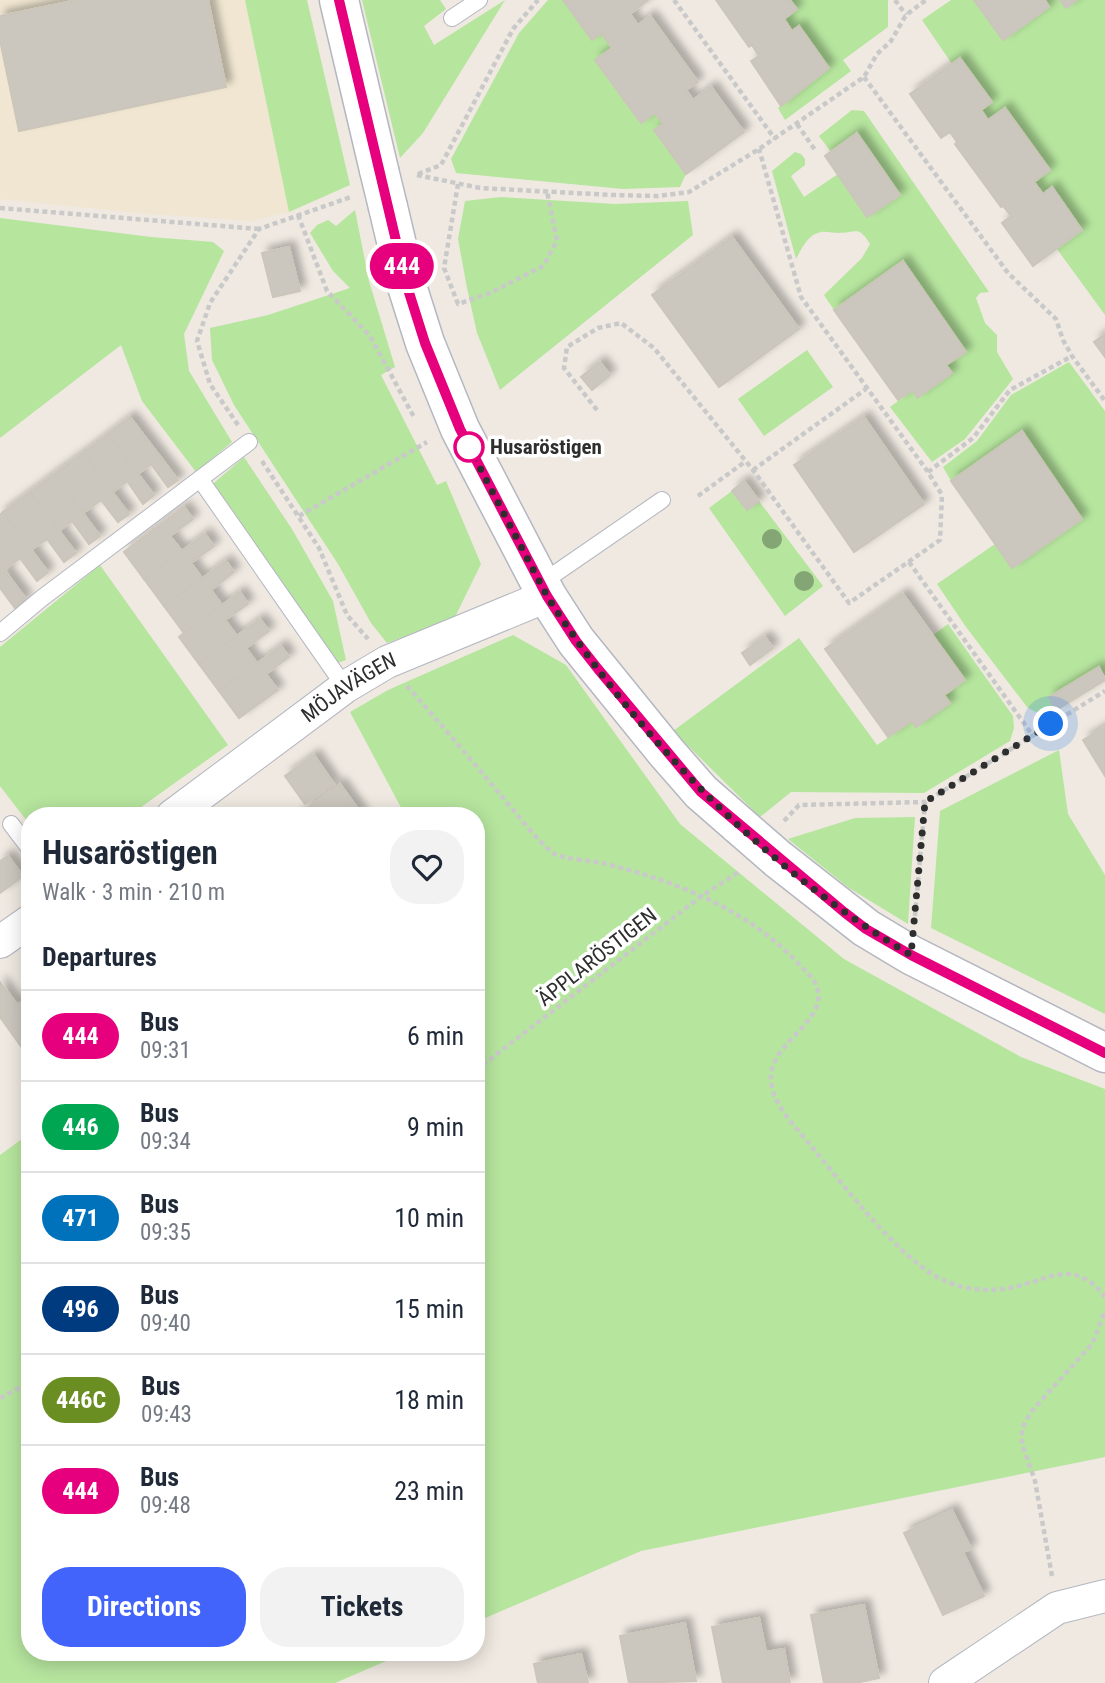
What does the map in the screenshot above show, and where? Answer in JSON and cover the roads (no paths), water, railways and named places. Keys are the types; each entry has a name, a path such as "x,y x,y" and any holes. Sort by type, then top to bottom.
{"street":[{"path":"339,0 406,283 425,343 460,429 543,590 576,641 701,792 765,838 866,929 911,955 1105,1053"},
{"name":"MÖJAVÄGEN","path":"184,807 345,687 387,662 543,590"},
{"path":"0,942 21,927"},
{"path":"945,1683 1057,1608 1105,1596"}],"lane":[{"path":"452,18 479,0"},
{"path":"0,633 42,598 249,442"},
{"path":"200,479 345,687"},
{"path":"543,590 662,500"},
{"path":"11,824 21,837"}],"place":[{"name":"Husaröstigen","path":"469,447"}]}
